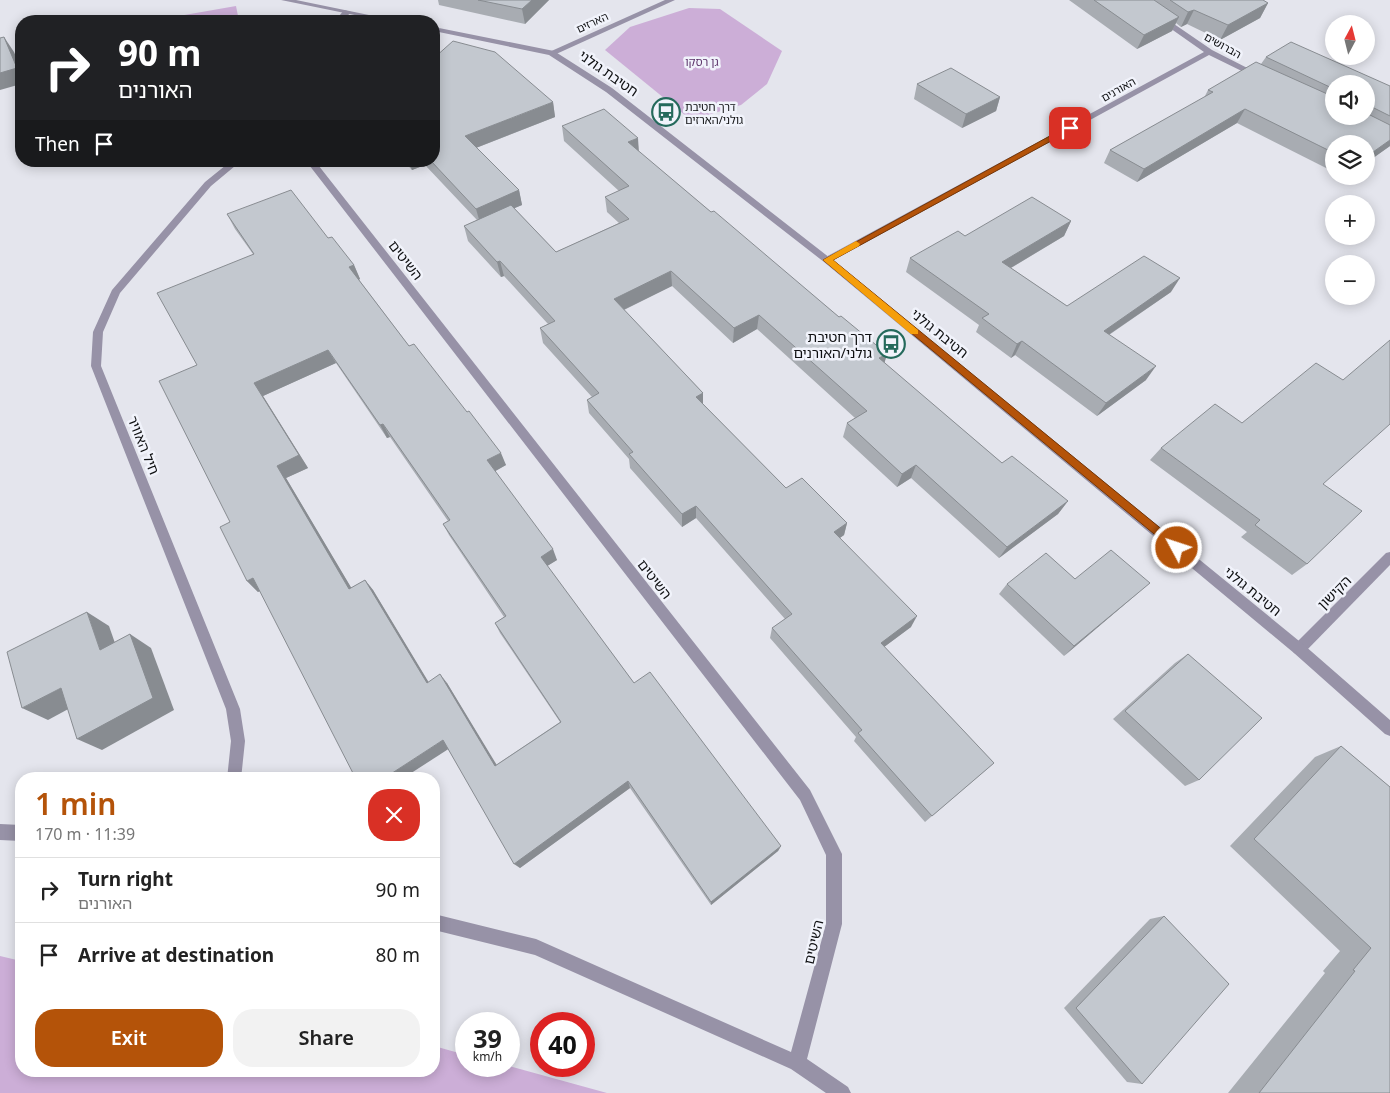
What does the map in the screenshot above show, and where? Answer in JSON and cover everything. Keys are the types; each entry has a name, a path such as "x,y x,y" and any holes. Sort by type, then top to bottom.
{"street":[{"path":"285,0 362,15"},
{"name":"הארזים","path":"551,53 671,0"},
{"name":"הברושים","path":"1134,0 1209,52 1271,82"},
{"name":"חטיבת גולני","path":"440,30 551,53 609,90 827,260 1299,649 1390,729"},
{"name":"האורנים","path":"827,260 1209,52"},
{"name":"חיל האוויר","path":"229,167 208,184 116,292 98,332 96,366 234,709 238,742 235,772"},
{"name":"השיטים","path":"315,167 805,795 834,854 834,924 797,1063"},
{"name":"הקישון","path":"1299,649 1390,557"},
{"path":"0,832 15,833"},
{"path":"440,923 536,947 797,1063 842,1093"}],"green space":[{"path":"236,6 238,15 184,15"},
{"name":"גן רסקו","path":"689,8 720,9 782,51 767,84 741,105 691,120 605,50 630,27"},
{"path":"0,956 15,960 15,1077 440,1077 440,1048 455,1052 455,1077 520,1077 520,1069 530,1072 530,1077 549,1077 607,1093 0,1093"}],"building":[{"path":"478,0 532,0 522,9"},
{"path":"1094,0 1154,0 1179,17 1144,35"},
{"path":"1170,0 1263,0 1268,3 1228,25 1194,10 1188,12"},
{"path":"4,37 15,63 15,69 0,73 0,38"},
{"path":"453,41 495,52 553,102 465,136 519,190 476,209 437,167 440,167 440,53"},
{"path":"1291,42 1325,57 1325,65 1343,65 1365,75 1325,75 1325,85 1266,57"},
{"path":"1256,62 1325,93 1325,125 1375,125 1375,118 1390,125 1390,140 1375,151 1375,135 1325,135 1325,149 1245,109 1144,169 1110,150 1213,92 1208,90"},
{"path":"951,68 1000,97 966,114 917,84"},
{"path":"1375,79 1390,86 1390,116 1375,108"},
{"path":"604,109 638,138 628,142 711,212 714,211 839,317 841,316 887,354 879,358 1002,463 1012,456 1068,501 1007,547 916,465 902,474 847,423 867,411 759,315 734,328 671,271 614,299 703,393 696,397 786,488 802,478 847,523 834,532 917,616 881,643 994,763 932,816 858,733 862,730 772,628 792,614 696,506 682,514 629,454 633,452 587,400 599,393 540,328 555,321 500,261 497,262 464,226 511,205 556,252 629,219 605,197 629,186 562,126"},
{"path":"291,190 328,238 332,237 354,265 349,267 409,346 414,344 501,453 487,460 553,549 541,557 634,683 650,672 781,846 711,902 628,781 514,864 443,740 394,772 352,772 253,578 247,581 220,527 230,522 159,381 197,365 157,293 254,254 227,214","holes":["328,350 380,425 383,424 450,520 443,524 506,616 495,623 561,722 495,766 440,674 427,683 365,580 349,589 277,466 299,455 254,383"]},
{"path":"1032,197 1071,221 1002,262 1067,306 1144,256 1180,278 1104,331 1156,366 1106,403 1022,341 1017,344 982,318 989,314 910,258 958,231 965,236"},
{"path":"1390,340 1390,424 1323,484 1362,511 1307,564 1255,525 1260,520 1161,448 1215,404 1242,423 1316,363 1343,380"},
{"path":"1111,550 1150,583 1074,646 1007,584 1046,553 1075,579"},
{"path":"87,612 100,650 130,634 153,698 77,739 61,688 22,708 7,652"},
{"path":"1188,654 1262,718 1199,780 1125,711"},
{"path":"1341,746 1390,787 1390,1093 1259,1093 1371,948 1254,839"},
{"path":"1164,916 1229,984 1142,1084 1076,1008"}],"slow traffic":[{"path":"856,244 827,260 915,332"}],"place":[{"name":"דרך חטיבת גולני/הארזים","path":"666,112"},
{"name":"דרך חטיבת גולני/האורנים","path":"891,344"}],"route":[{"path":"1070,128 827,260 1177,548"}]}
